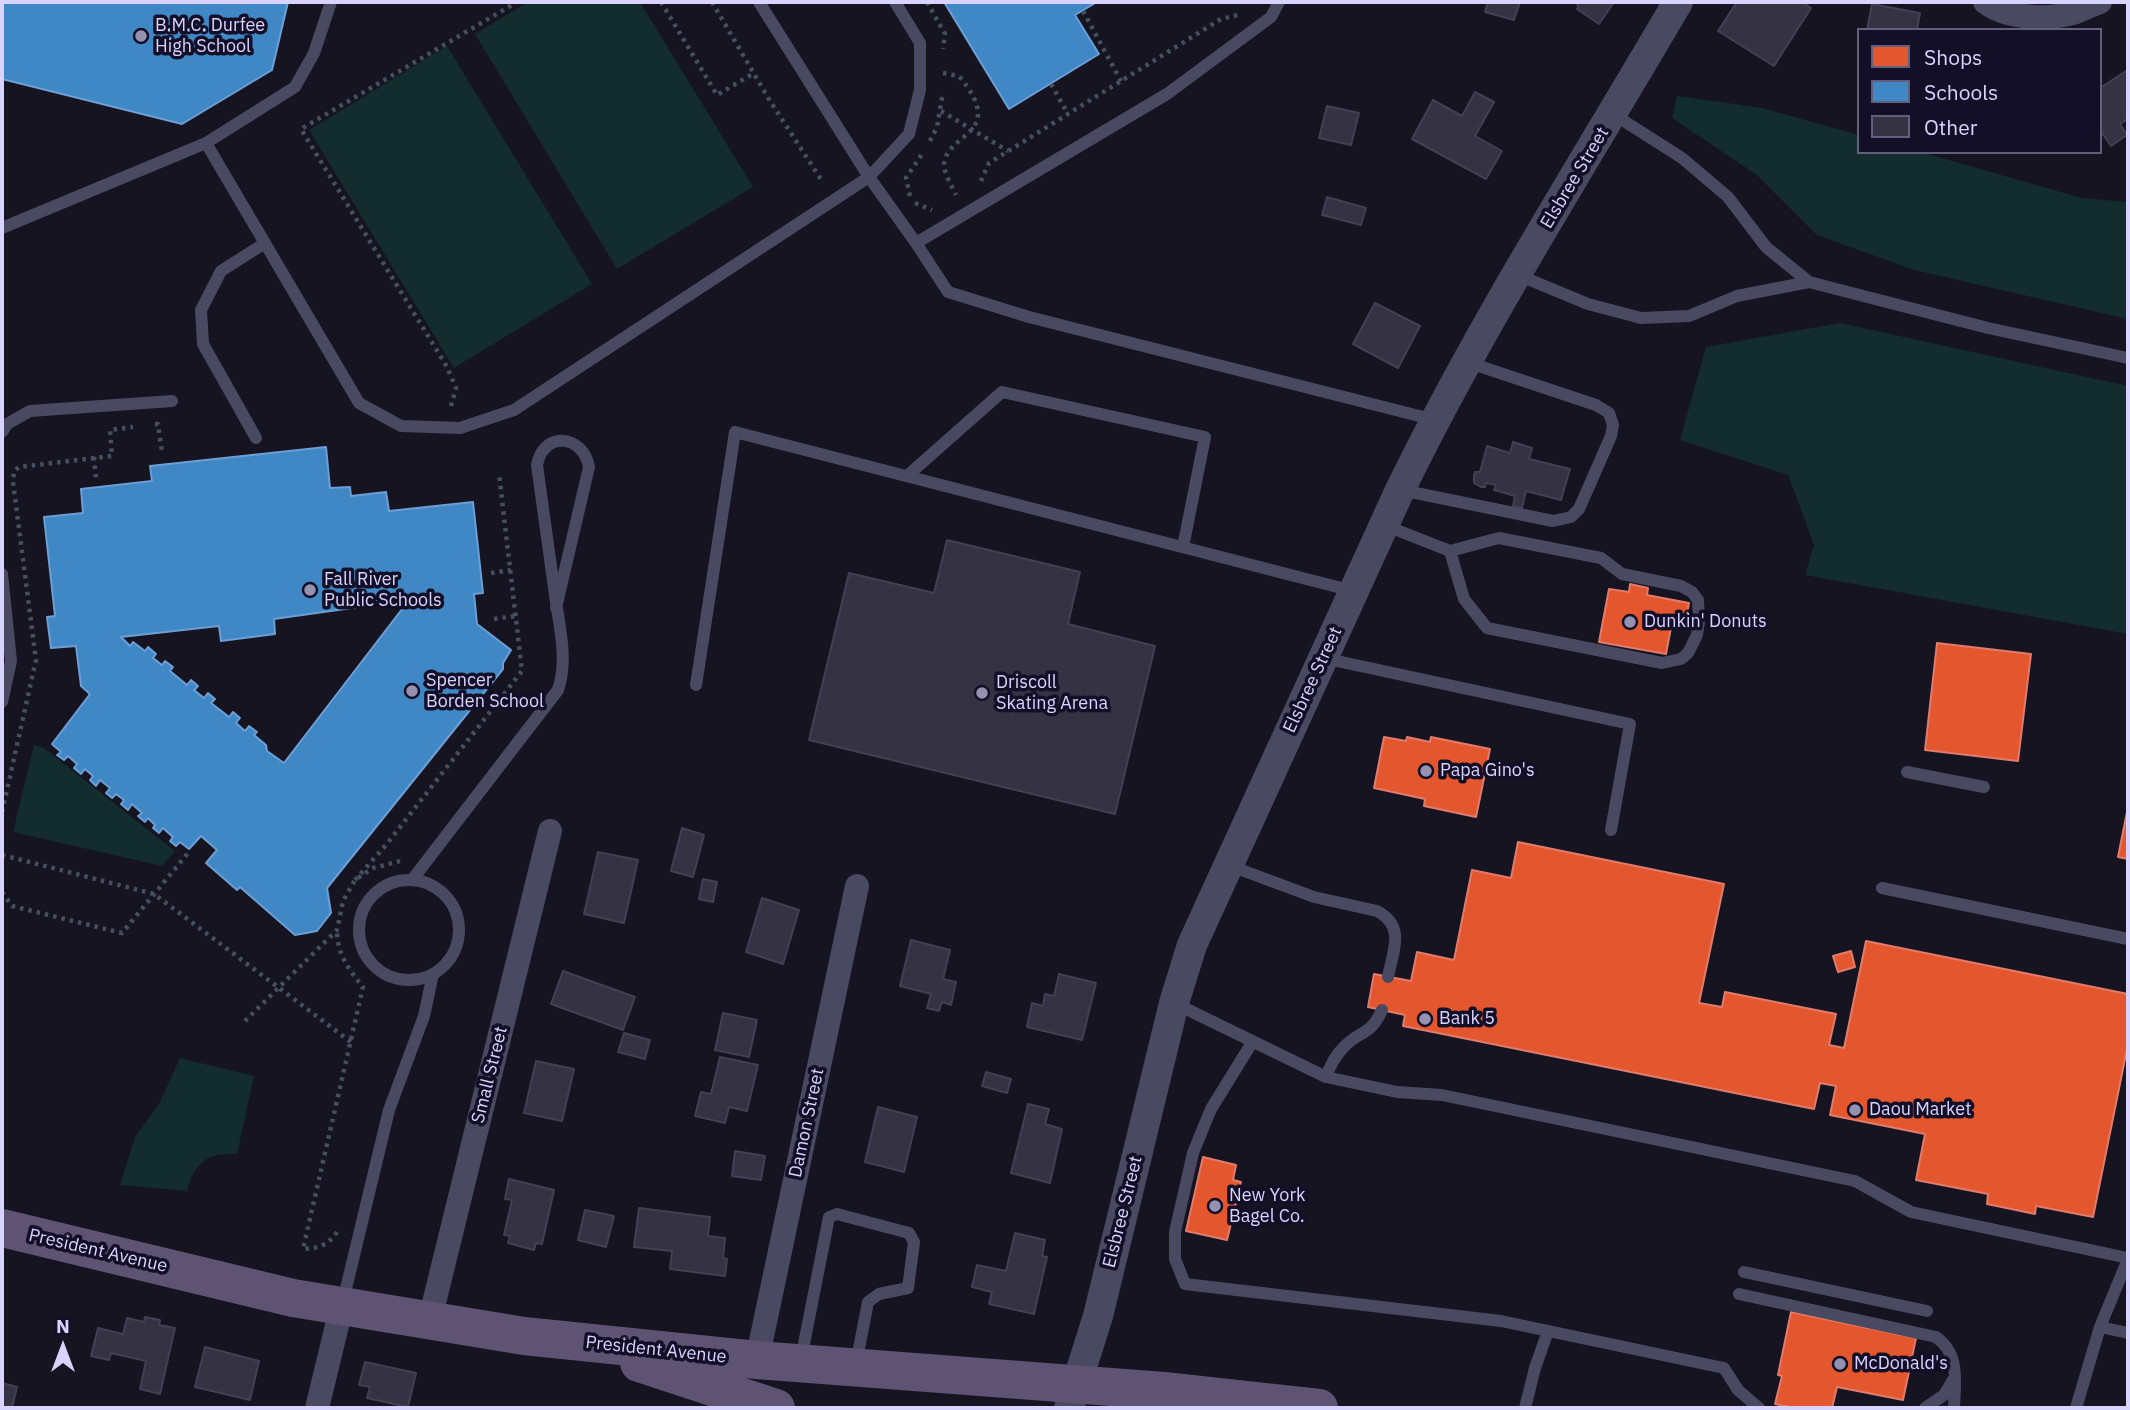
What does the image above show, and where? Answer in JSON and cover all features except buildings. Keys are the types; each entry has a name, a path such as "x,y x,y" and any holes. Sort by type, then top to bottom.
{"main road":[{"name":"President Avenue","path":"2,1228 293,1298 524,1336 855,1368 1073,1396 1164,1391 1319,1408"},
{"path":"574,1341 776,1408"}],"street":[{"name":"Elsbree Street","path":"1073,1396 1098,1316 1174,1003 1192,945 1353,591 1435,420 1466,362 1678,2"},
{"path":"1985,2 1996,10 2026,17 2073,13 2100,2"},
{"name":"Small Street","path":"430,1319 550,831"},
{"name":"Damon Street","path":"757,1360 857,886"},
{"path":"317,1408 342,1305"}],"lane":[{"path":"2,228 206,143 295,87 314,53 331,2"},
{"path":"759,2 869,177 948,292 1029,317 1435,420"},
{"path":"206,143 359,403 401,426 460,429 514,410 869,177 909,134 920,90 920,43 895,2"},
{"path":"916,243 1167,94 1271,17 1279,2"},
{"path":"1613,113 1682,158 1728,197 1766,247 1809,282 1988,328 2128,358"},
{"path":"256,438 203,344 201,310 221,271 265,243"},
{"path":"1517,275 1588,303 1641,318 1689,316 1737,296 1809,282"},
{"path":"1400,490 1553,521 1571,517 1579,509 1611,436 1613,425 1609,413 1596,405 1466,362"},
{"path":"907,476 1002,392 1205,437 1183,547"},
{"path":"2,432 7,424 30,411 172,401"},
{"path":"696,685 734,432 1353,591"},
{"path":"412,880 558,690 563,663 537,465 542,452 548,446 563,441 578,446 584,452 589,467 556,607"},
{"path":"1384,525 1450,551 1499,538 1601,558 1622,574 1681,586 1692,592 1698,600 1699,621 1693,645 1681,659 1662,663 1487,628 1464,599 1450,551"},
{"path":"2,574 5,635 11,661 2,702"},
{"path":"1323,658 1630,724 1611,830"},
{"path":"1907,772 1984,786"},
{"path":"1227,865 1314,897 1377,911 1392,922 1396,932 1388,977"},
{"path":"412,880 437,888 453,904 460,925 457,948 444,967 414,981 391,978 373,965 361,946 359,923 367,902 383,887 393,882 412,880"},
{"path":"1882,888 2128,939"},
{"path":"342,1305 389,1110 424,1016 433,974"},
{"path":"1174,1003 1326,1077 1397,1092 1442,1095 1855,1181 1911,1212 2128,1258 2100,1327 2077,1408"},
{"path":"1326,1077 1330,1065 1344,1046 1376,1025 1382,1010"},
{"path":"1253,1041 1211,1109 1193,1153 1175,1232 1175,1259 1185,1284 1501,1321 1724,1368 1738,1390 1759,1408"},
{"path":"800,1363 828,1217 837,1214 909,1233 914,1242 908,1288 879,1294 868,1302 855,1368"},
{"path":"1744,1272 1927,1311"},
{"path":"1739,1294 1936,1337 1949,1348 1955,1364 1954,1408"},
{"path":"2100,1327 2128,1333"},
{"path":"1525,1408 1548,1331"},
{"path":"1925,1408 1944,1395 1955,1373"}],"path":[{"path":"451,406 456,388 447,367 301,129 517,2"},
{"path":"661,2 717,95 754,73"},
{"path":"712,2 822,181"},
{"path":"927,2 945,34 942,54"},
{"path":"1083,11 1121,81"},
{"path":"979,184 989,163 1221,19 1244,13"},
{"path":"940,206 932,210 916,205 909,194 906,178 916,166 937,127 941,111 941,63"},
{"path":"943,73 959,76 968,86 978,113 974,129 947,155 945,162 944,169 957,197"},
{"path":"1051,84 1068,114"},
{"path":"941,111 1008,151"},
{"path":"949,202 965,191"},
{"path":"146,425 158,424 162,452"},
{"path":"2,812 36,660 13,482 14,471 19,467 112,456 110,430 134,427"},
{"path":"94,457 96,479"},
{"path":"337,1232 330,1242 319,1248 303,1249 363,987 343,959 337,943 343,901 355,880 386,845 522,671 499,474"},
{"path":"491,573 511,570"},
{"path":"494,619 516,616"},
{"path":"2,892 12,906 122,933 188,853"},
{"path":"2,855 154,894 351,1042"},
{"path":"355,880 373,868 399,862 406,857"},
{"path":"245,1021 337,930"}],"green space":[{"path":"528,2 640,2 753,187 617,269 475,34"},
{"path":"447,46 592,284 454,368 309,130"},
{"path":"1677,96 1762,108 1857,134 1857,154 1928,154 2082,198 2128,202 2128,319 1914,270 1817,235 1757,175 1672,118"},
{"path":"1840,323 2128,386 2128,634 1805,575 1814,545 1788,475 1680,440 1706,347"},
{"path":"34,745 44,748 175,851 162,866 13,832"},
{"path":"180,1058 254,1076 237,1154 218,1155 204,1161 194,1172 187,1191 120,1185 135,1137 159,1104"}],"place":[{"name":"B.M.C. Durfee High School","path":"141,36"},
{"name":"Fall River Public Schools","path":"310,590"},
{"name":"Dunkin' Donuts","path":"1630,622"},
{"name":"Spencer Borden School","path":"412,691"},
{"name":"Driscoll Skating Arena","path":"982,693"},
{"name":"Papa Gino's","path":"1426,771"},
{"name":"Bank 5","path":"1425,1019"},
{"name":"Daou Market","path":"1855,1110"},
{"name":"New York Bagel Co.","path":"1215,1206"},
{"name":"McDonald's","path":"1840,1364"}]}
